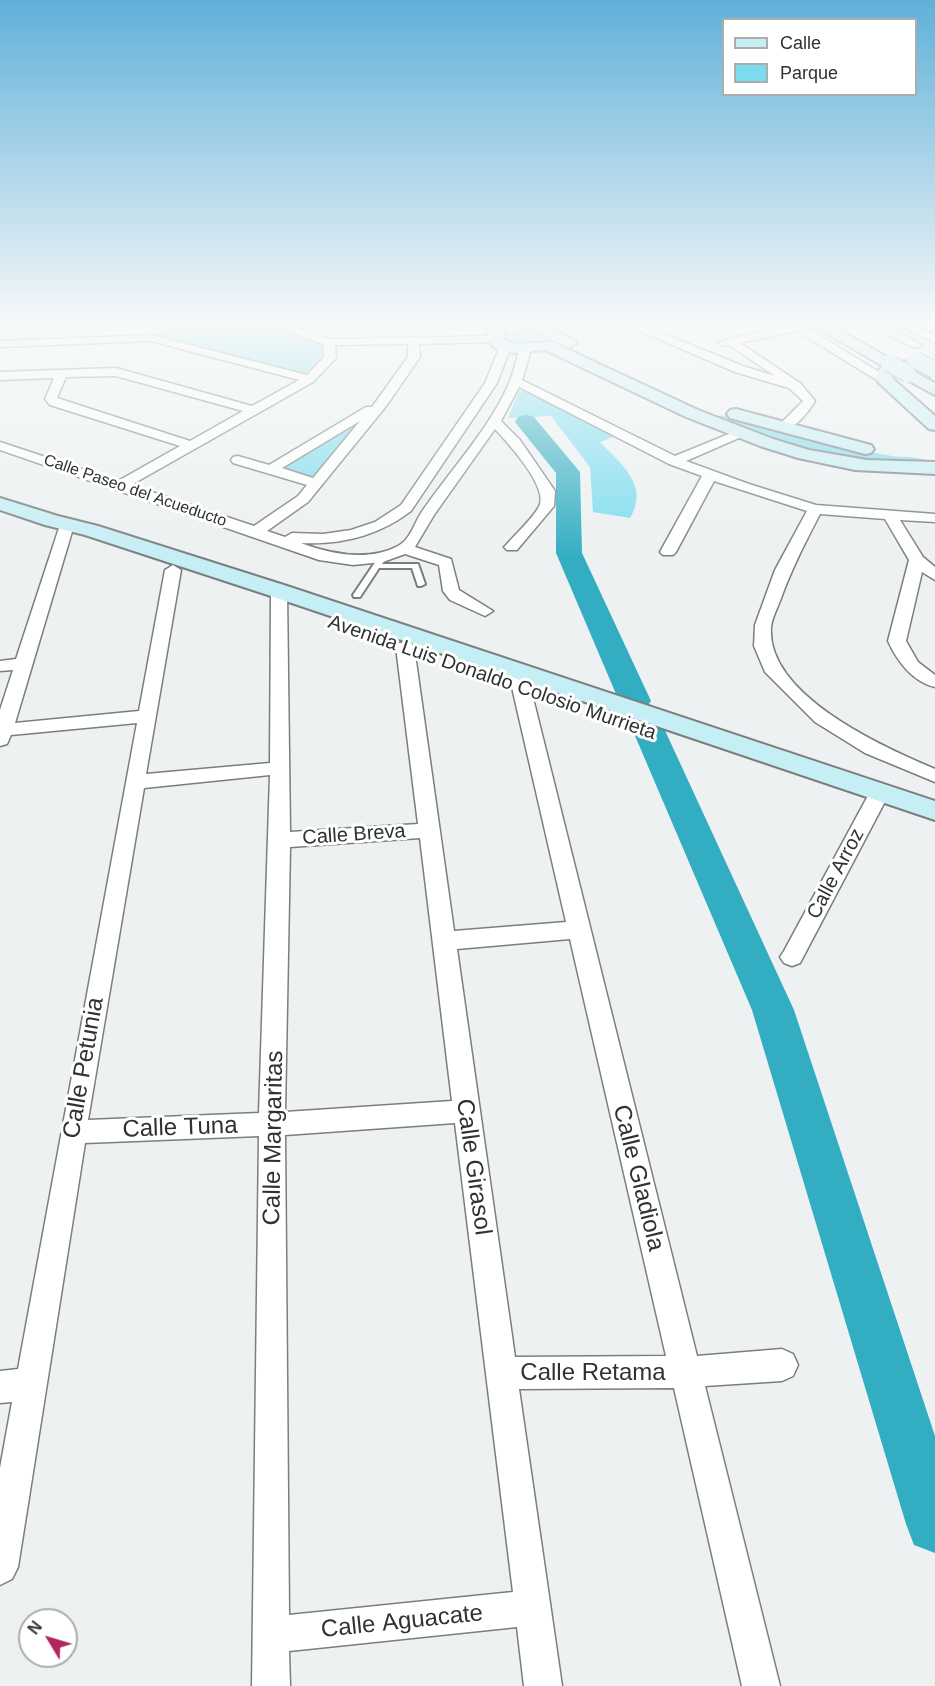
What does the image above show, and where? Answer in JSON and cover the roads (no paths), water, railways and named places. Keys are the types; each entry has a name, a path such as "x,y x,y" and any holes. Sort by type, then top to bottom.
{"street":[{"path":"53,401 190,445"},
{"path":"220,401 254,410"},
{"path":"119,486 271,401"},
{"name":"Calle Paseo del Acueducto","path":"271,537 318,540 342,538 362,533 391,521 406,508 479,401"},
{"path":"409,545 427,515 494,421 505,401"},
{"path":"555,401 674,461 710,476 815,509 891,517 935,518"},
{"path":"670,401 710,422 793,452 846,463 890,468 932,462"},
{"path":"692,401 881,453 932,462"},
{"path":"783,427 808,405 809,401"},
{"path":"913,401 935,425"},
{"path":"271,469 383,402"},
{"path":"255,532 303,499 383,402"},
{"path":"710,422 712,415 733,413"},
{"path":"494,421 515,443 548,491 547,506 512,547"},
{"path":"674,461 741,434"},
{"name":"Calle Paseo del Acueducto","path":"0,446 331,558 380,561 409,545"},
{"path":"238,460 316,483"},
{"path":"668,552 710,476"},
{"name":"Avenida Luis Donaldo Colosio Murrieta","path":"0,504 62,526 91,530 405,647 519,679"},
{"path":"815,509 783,570 764,625 763,646 774,672 822,718 872,749 935,776"},
{"path":"891,517 917,560 935,575"},
{"path":"391,521 406,528 409,545"},
{"path":"62,526 2,735 146,716"},
{"name":"Avenida Luis Donaldo Colosio Murrieta","path":"62,526 75,539 173,570 278,598 876,800 935,811"},
{"path":"409,545 446,562 451,591 456,597 485,611"},
{"path":"917,560 897,641 902,653 919,674 935,682"},
{"name":"Calle Petunia","path":"0,1567 15,1386 73,1132 173,570"},
{"name":"Calle Margaritas","path":"271,1686 272,1124 281,768 278,598"},
{"name":"Calle Girasol","path":"405,647 543,1686"},
{"path":"0,666 23,664"},
{"name":"Calle Gladiola","path":"519,679 761,1686"},
{"path":"134,783 281,768"},
{"name":"Avenida Luis Donaldo Colosio Murrieta","path":"876,800 935,831"},
{"name":"Calle Arroz","path":"792,957 876,800"},
{"name":"Calle Breva","path":"280,840 428,830"},
{"path":"443,941 578,930"},
{"name":"Calle Tuna","path":"73,1132 272,1124 466,1110"},
{"path":"685,1372 782,1365"},
{"name":"Calle Retama","path":"501,1373 685,1372"},
{"name":"Calle Aguacate","path":"272,1635 532,1608"}],"lane":[{"path":"357,595 380,561 415,566 421,584"}],"waterway":[{"path":"526,422 568,472 569,553 635,701"},
{"path":"646,724 773,1010 935,1524"}]}
